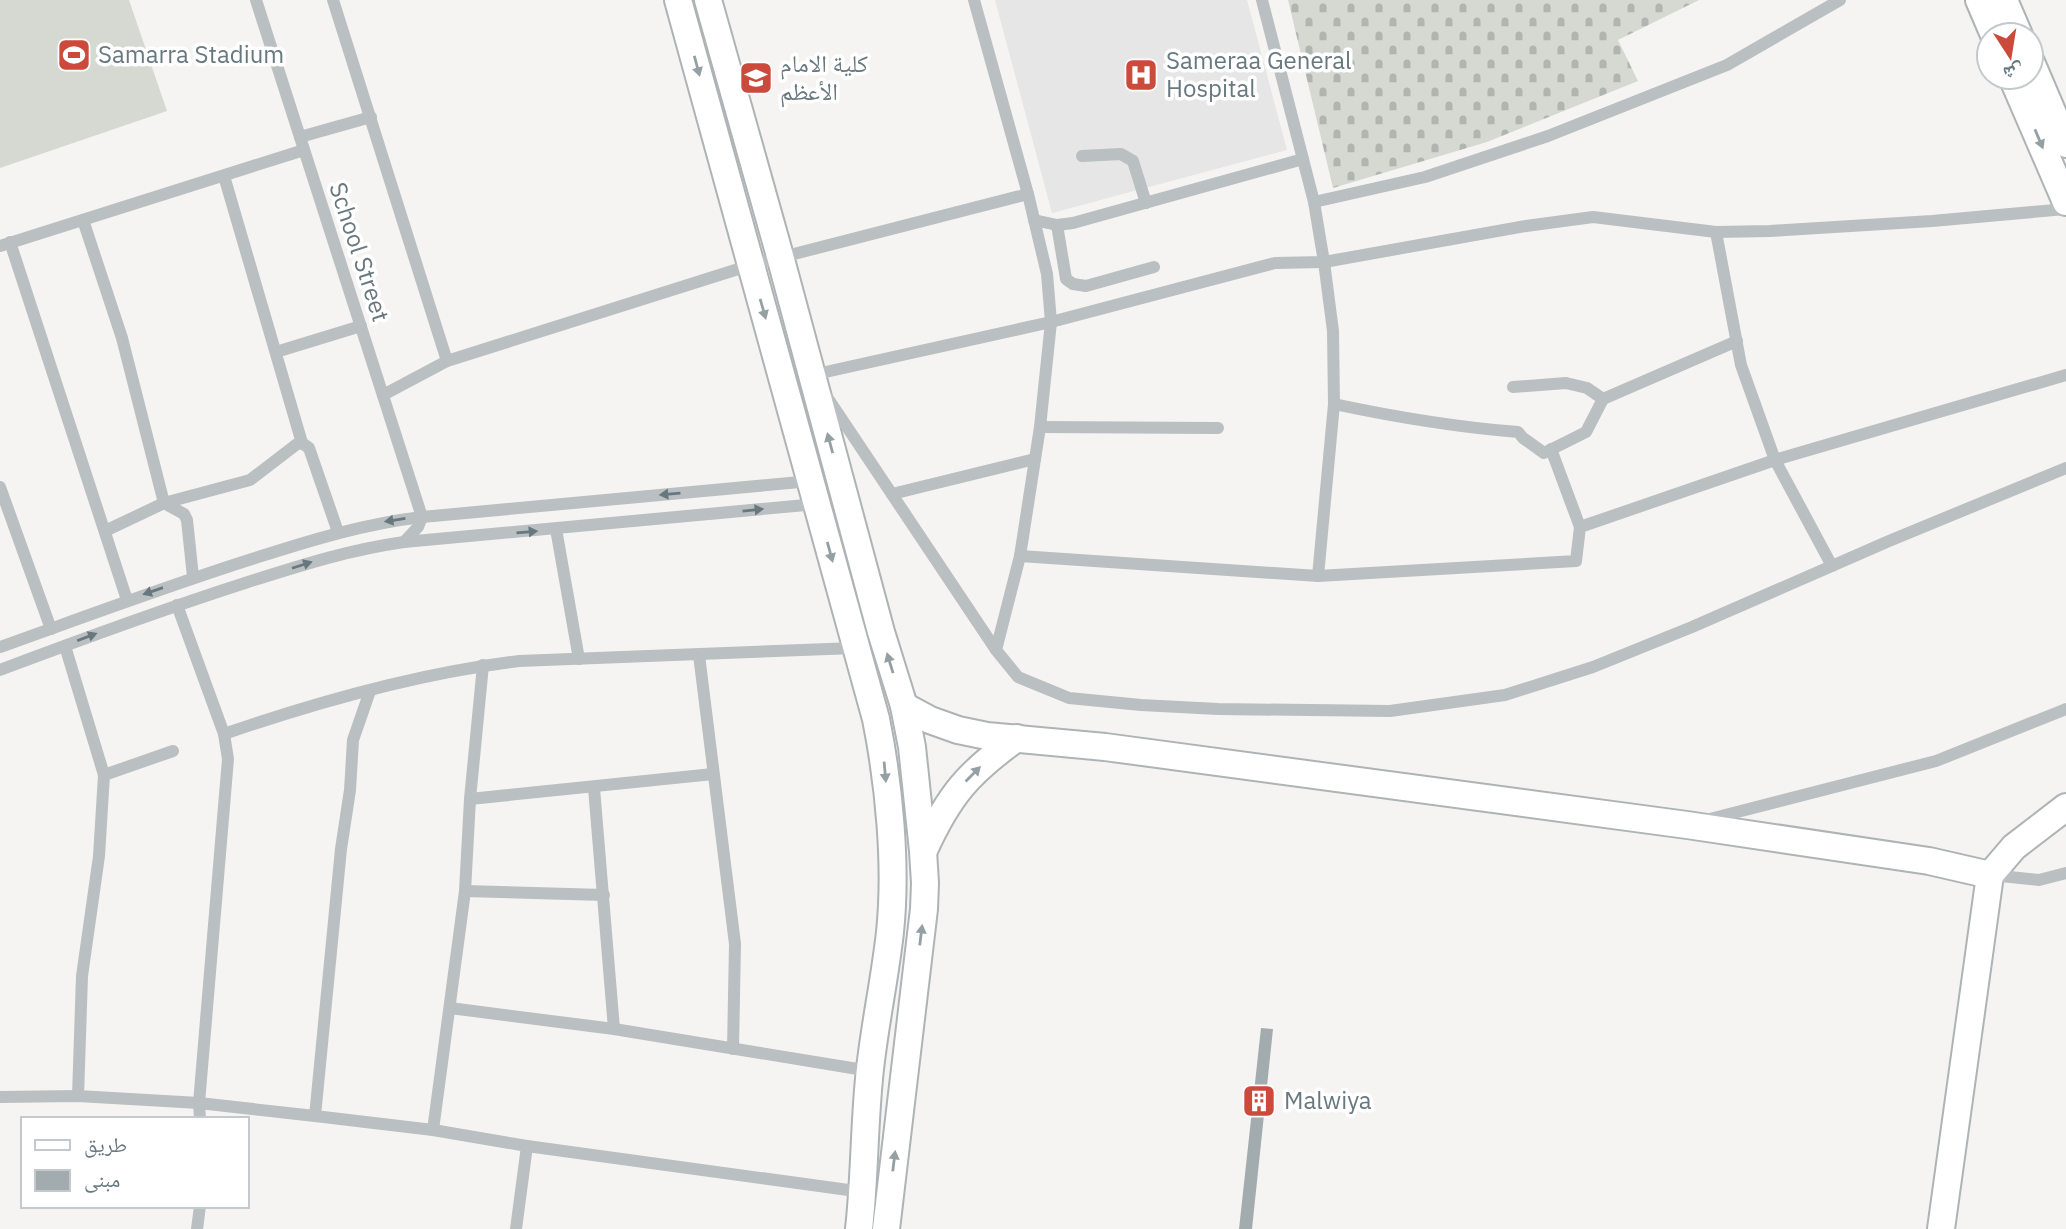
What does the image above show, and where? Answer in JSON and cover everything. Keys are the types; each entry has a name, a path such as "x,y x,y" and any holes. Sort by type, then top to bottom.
{"main road":[{"path":"678,0 876,719 883,757 891,844 891,930 870,1071 859,1229"},
{"path":"708,0 881,632 904,706 912,747 923,851 924,909 886,1229"},
{"path":"1979,0 1988,21"},
{"path":"2004,0 2013,21"},
{"path":"2018,91 2066,202"},
{"path":"2044,91 2064,134"},
{"path":"904,706 930,720 958,730 988,736 1105,747 1687,825 1929,861 1990,875"},
{"path":"923,851 939,817 960,786 987,760 1017,738"},
{"path":"1941,1229 1990,875 2014,847 2066,807"},
{"path":"876,1025 910,1030"}],"street":[{"name":"School Street","path":"256,0 422,516"},
{"path":"333,0 447,361"},
{"path":"974,0 1028,194 1047,274 1051,322 1040,427 1020,556 996,650"},
{"path":"1262,0 1314,202 1333,331 1334,404 1318,576"},
{"path":"1314,202 1424,177 1548,136 1727,65 1840,0"},
{"path":"300,136 371,117"},
{"path":"127,600 5,244 304,150"},
{"path":"1082,156 1121,154 1133,161 1146,203"},
{"path":"1034,220 1057,225 1073,223 1303,159"},
{"path":"224,176 302,443 309,448 338,532"},
{"path":"383,395 447,361 751,265 1028,194"},
{"path":"2066,209 1931,221 1716,232 1593,217 1526,226 1324,262 1275,263 1051,322 812,375 996,650 1018,677 1069,698 1141,705 1218,709 1390,711 1505,695 1593,667 1692,627 2066,468"},
{"path":"83,220 122,338 164,503 184,514 187,520 193,578"},
{"path":"1057,225 1066,279 1073,284 1086,286 1154,267"},
{"path":"1716,232 1741,365 1775,460 1832,566"},
{"path":"276,352 361,326"},
{"path":"1334,404 1463,428 1518,432 1544,453 1586,432 1603,399 1737,341"},
{"path":"1580,527 1775,460 2066,375"},
{"path":"1513,387 1566,383 1587,388 1603,399"},
{"path":"1040,427 1218,428"},
{"path":"105,531 164,503 250,480 302,443"},
{"path":"1020,556 1318,576 1576,561 1580,527 1551,449"},
{"path":"892,494 1035,459"},
{"path":"0,487 51,629"},
{"path":"0,647 127,600 338,532 422,516 814,493"},
{"path":"0,670 177,605 337,554 404,542 556,529 814,493"},
{"path":"404,542 418,527 422,516"},
{"path":"556,529 579,659"},
{"path":"177,605 225,734 228,759 200,1117"},
{"path":"65,646 104,775 99,856 82,976 78,1096"},
{"path":"225,734 283,714 416,678 483,665 519,661 855,648"},
{"path":"699,655 735,944 733,1049"},
{"path":"433,1129 465,891 470,800 483,665"},
{"path":"315,1116 353,740 370,691"},
{"path":"1687,825 1936,761 2066,709"},
{"path":"104,775 173,751"},
{"path":"470,800 713,774"},
{"path":"594,788 614,1029"},
{"path":"1990,875 2039,880 2066,873"},
{"path":"465,891 604,895"},
{"path":"450,1008 614,1029 870,1071"},
{"path":"0,1097 78,1096 199,1103 433,1129 527,1146 863,1192"},
{"path":"516,1229 527,1146"},
{"path":"197,1229 200,1208"}],"shaded area":[{"name":"Sameraa General Hospital","path":"995,0 1247,0 1287,150 1052,213"}],"green space":[{"name":"Samarra Stadium","path":"0,0 129,0 167,111 0,168"},
{"path":"1288,0 1699,0 1618,40 1638,81 1487,142 1333,188"}],"building":[{"path":"1261,1028 1273,1029 1252,1229 1239,1229"}],"place":[{"name":"Samarra Stadium","path":"74,55"},
{"name":"Sameraa General Hospital","path":"1141,75"},
{"name":"كلية الامام الأعظم","path":"756,78"},
{"name":"Malwiya","path":"1259,1101"}]}
